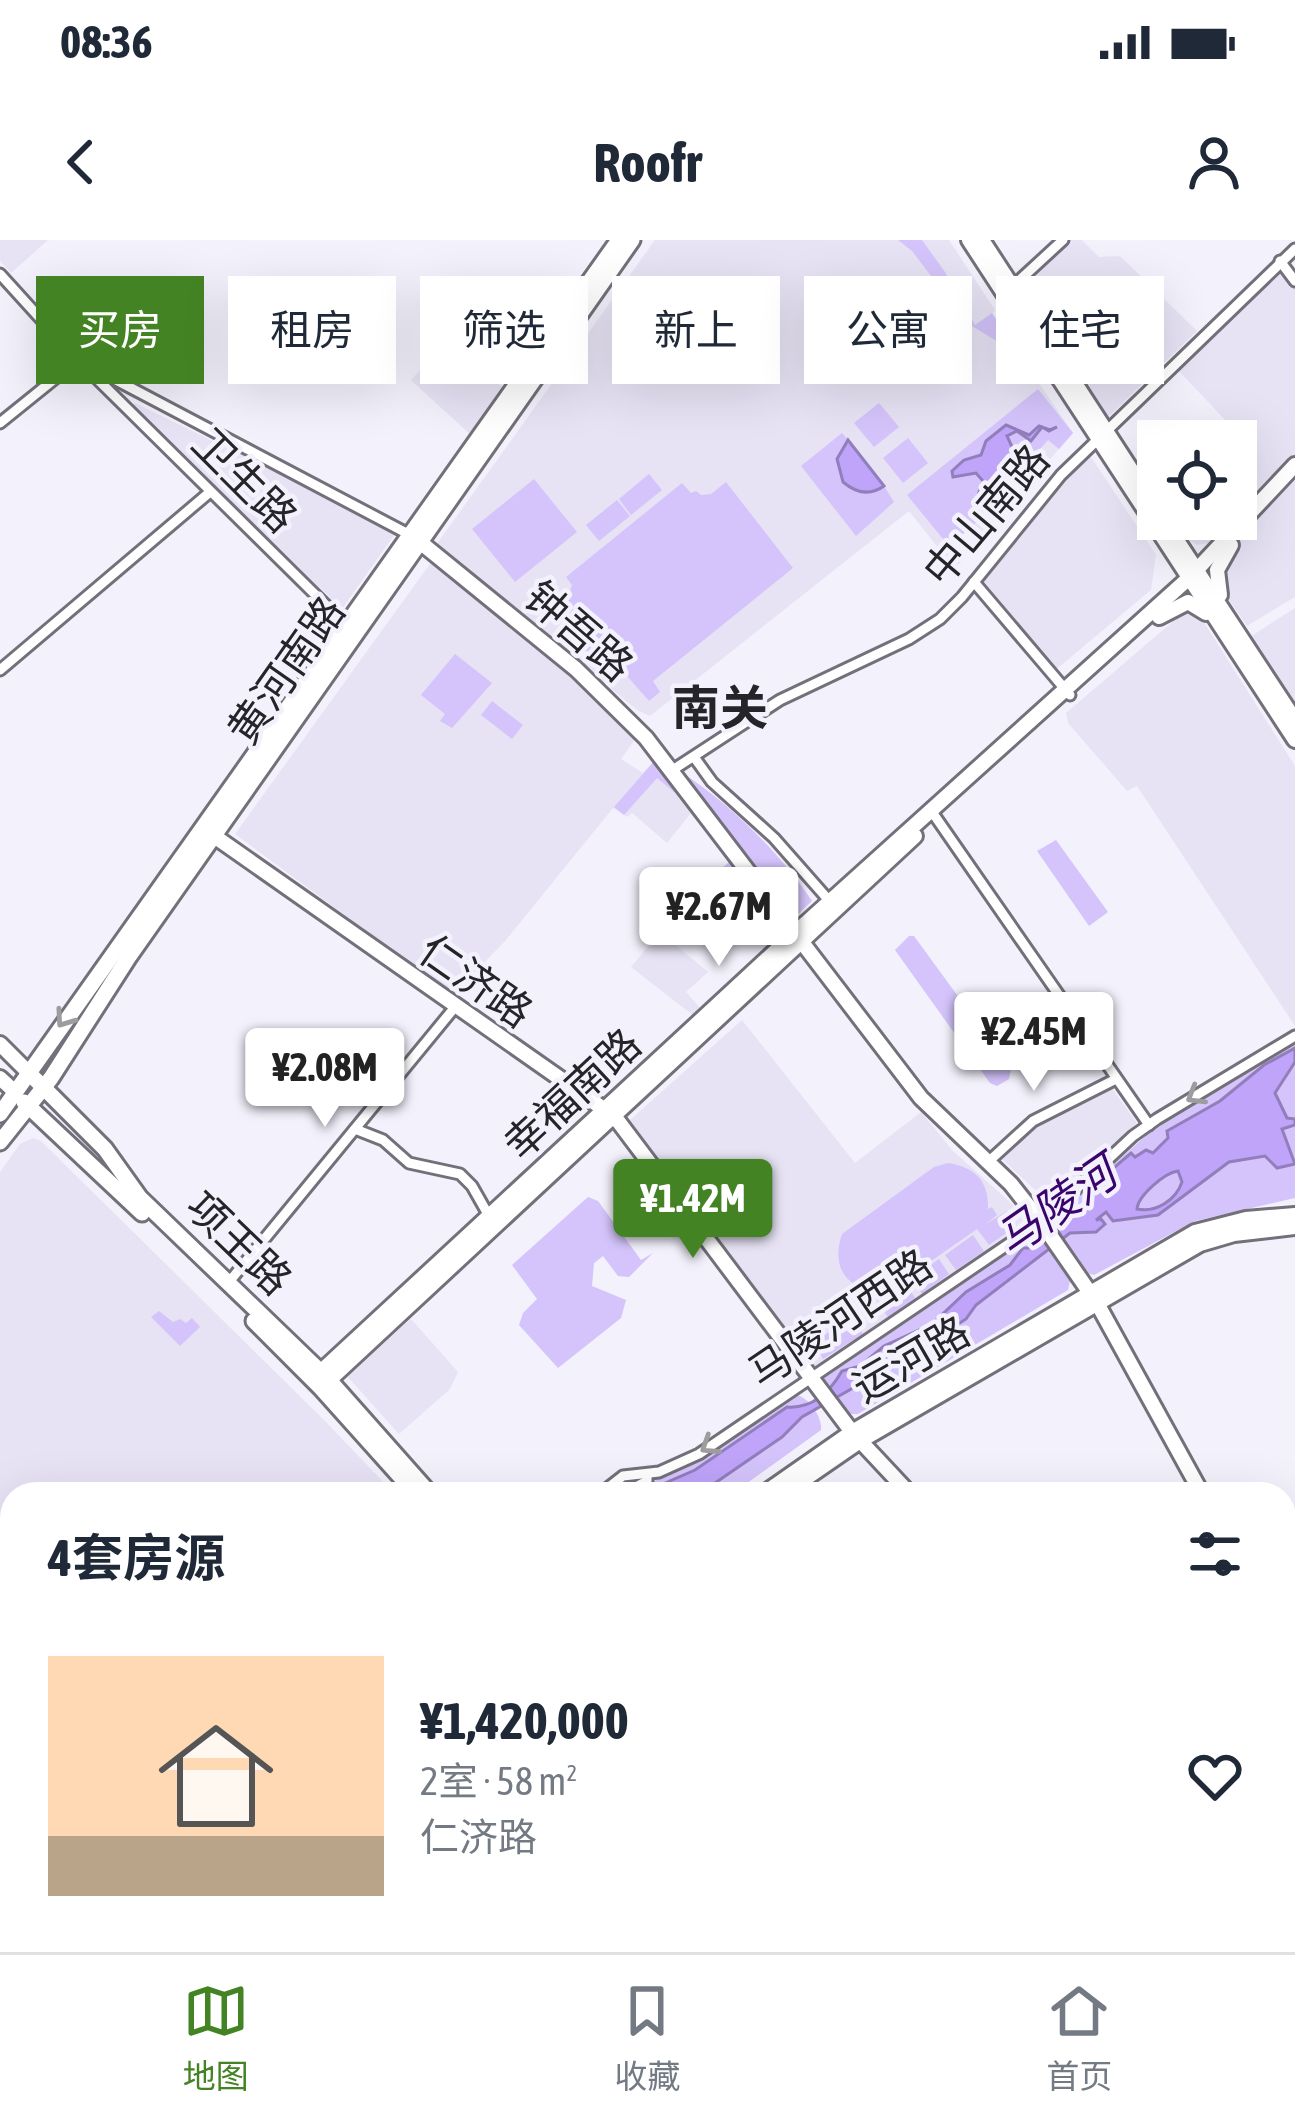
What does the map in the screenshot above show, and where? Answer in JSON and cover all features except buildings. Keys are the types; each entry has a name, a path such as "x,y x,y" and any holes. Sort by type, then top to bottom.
{"main road":[{"name":"黄河南路","path":"0,1114 208,832 619,240"},
{"name":"黄河南路","path":"0,1142 44,1088 346,626 632,240"},
{"path":"969,240 1196,576 1295,740"},
{"path":"982,240 1005,276"},
{"path":"1070,384 1137,483"},
{"path":"1234,635 1216,582 1217,570 1228,543 1295,465"},
{"path":"1172,542 1202,553 1228,543 1295,476"},
{"name":"钟吾路","path":"415,538 608,698 671,771 921,1098 1011,1184 1094,1297"},
{"path":"1157,613 1177,577 1172,542"},
{"name":"幸福南路","path":"321,1379 799,936 936,818 1228,543"},
{"path":"1157,613 1195,603 1234,635 1295,720"},
{"name":"仁济路","path":"208,832 610,1113 856,1437 899,1482"},
{"name":"项王路","path":"0,1044 114,1160 140,1198 229,1282 419,1482"},
{"name":"项王路","path":"0,1078 321,1379 401,1482"},
{"name":"幸福南路","path":"321,1379 489,1216 610,1113"},
{"name":"运河路","path":"783,1482 1196,1232 1246,1219 1295,1215"},
{"name":"运河路","path":"1094,1297 1200,1244 1234,1234 1295,1227"},
{"path":"1094,1297 1195,1482"},
{"name":"运河路","path":"798,1482 856,1437"}],"street":[{"path":"1024,276 1063,240"},
{"name":"中山南路","path":"671,771 780,700 940,619 1047,490 1295,249"},
{"path":"1280,261 1295,281"},
{"name":"卫生路","path":"0,274 36,314"},
{"path":"0,424 49,384"},
{"name":"卫生路","path":"102,384 346,626"},
{"path":"123,384 415,538"},
{"path":"0,670 210,492"},
{"path":"974,582 1068,692"},
{"path":"694,757 712,782 772,836 833,905"},
{"path":"936,818 1149,1125"},
{"path":"229,1282 455,1007"},
{"name":"马陵河西路","path":"615,1482 699,1454 810,1376 1043,1226 1149,1125 1295,1036"},
{"path":"988,1163 1040,1116 1116,1079"},
{"path":"355,1129 383,1140 409,1163 460,1174 489,1216"},
{"name":"马陵河西路","path":"645,1482 647,1474"}],"shaded area":[{"path":"0,240 48,240 11,273 0,261"},
{"path":"655,240 949,240 995,310 996,384 1040,384 1073,433 980,539 969,527 949,544 962,561 954,568 909,511 650,716 436,545 552,384 588,384 588,333 612,300 612,384 780,384 780,276 629,276"},
{"path":"898,240 922,240 947,276 931,276"},
{"path":"1069,240 1082,240 1099,257 1120,256 1141,276 1031,276"},
{"path":"1281,267 1295,285 1295,463 1257,501 1257,420 1225,420 1176,368"},
{"path":"1164,299 1197,331 1164,363"},
{"path":"992,313 995,340 972,326 972,320 975,325"},
{"path":"420,370 420,384 498,384 506,390 473,437 411,380"},
{"path":"1086,384 1142,384 1108,417"},
{"path":"1038,389 1073,433 1059,449 1048,440 971,528 948,545 907,495"},
{"path":"135,403 397,531 342,609 131,406"},
{"path":"879,403 899,427 874,447 854,423"},
{"path":"1006,425 1029,435 1042,427 1031,441 1017,431 1007,436 1014,451 1012,472 989,483 981,499 983,481 976,473 953,477 952,471 964,460 981,455 986,441"},
{"path":"842,433 848,440 838,460 843,482 869,492 884,486 894,502 856,536 801,466"},
{"path":"908,438 928,463 903,483 883,458"},
{"path":"848,440 884,486 863,492 843,482 837,459"},
{"path":"1089,454 1137,526 1137,540 1146,540 1156,555 1151,590 1053,672 979,585"},
{"path":"649,474 662,490 631,515 619,499"},
{"path":"534,479 577,532 515,582 472,529"},
{"path":"1295,479 1295,597 1247,626 1222,590 1219,572 1238,540 1257,540 1257,519"},
{"path":"726,482 793,568 653,681 660,692 649,701 626,675 605,669 579,647 571,616 559,612 560,596 568,597 572,585 566,577 682,483 691,493 701,495 711,494"},
{"path":"617,500 630,516 599,541 586,525"},
{"path":"432,561 581,681 636,738 621,759 643,773 656,759 695,808 667,843 632,813 627,817 613,808 506,940 453,995 235,834"},
{"path":"1295,608 1295,707 1250,637"},
{"path":"1184,612 1200,616 1295,766 1295,1026 1137,786 1127,791 1068,723 1066,713"},
{"path":"455,654 492,683 452,728 440,721 445,714 421,695"},
{"path":"492,701 523,725 512,739 481,715"},
{"path":"656,759 678,787 674,792 657,778 624,815 614,807"},
{"path":"683,773 754,831 785,865 812,901 796,916 788,913"},
{"path":"1056,840 1108,912 1089,926 1037,851"},
{"path":"735,857 789,927 783,932 722,868"},
{"path":"660,932 708,972 686,992 701,1009 694,1016 631,967"},
{"path":"914,936 1011,1069 1009,1079 997,1086 990,1083 895,950"},
{"path":"742,1020 855,1163 921,1112 1026,1224 816,1366 809,1365 630,1120"},
{"path":"1295,1042 1295,1198 1195,1221 1094,1275 1082,1272 1050,1226 1054,1217 1149,1133"},
{"path":"1295,1048 1295,1062 1275,1093 1287,1118 1295,1119 1295,1125 1282,1129 1295,1164 1277,1168 1265,1156 1229,1162 1158,1215 1113,1221 1106,1212 1096,1220 1105,1224 1096,1232 1070,1233 976,1305 966,1319 892,1358 867,1380 802,1417 782,1437 716,1482 668,1482 695,1470 787,1407 813,1401 842,1371 860,1366 884,1346 932,1324 966,1292 1010,1265 1023,1248 1034,1248 1075,1206 1078,1213 1094,1189 1113,1185 1110,1171 1131,1153 1135,1157 1146,1150 1153,1153 1168,1138 1167,1131 1220,1101 1264,1065","holes":["1178,1171 1182,1182 1164,1204 1137,1209 1147,1192"]},
{"path":"1111,1087 1137,1123 1051,1205 1001,1158 1023,1134"},
{"path":"33,1138 41,1141 383,1482 0,1482 0,1172 20,1144"},
{"path":"948,1163 973,1172 983,1183 988,1209 992,1207 997,1215 986,1224 1007,1211 1017,1226 989,1245 977,1229 867,1306 861,1297 868,1291 851,1282 841,1269 842,1234 934,1167"},
{"path":"588,1197 598,1201 641,1260 653,1253 629,1277 618,1276 603,1256 594,1263 592,1286 626,1300 621,1318 558,1368 519,1325 537,1299 512,1265"},
{"path":"1038,1233 1071,1277 1068,1290 858,1414 847,1414 823,1378"},
{"path":"973,1235 984,1251 956,1270 945,1255"},
{"path":"939,1259 949,1274 922,1294 911,1279"},
{"path":"905,1282 915,1298 888,1317 877,1302"},
{"path":"159,1311 173,1322 186,1323 192,1318 200,1327 180,1346 151,1317"},
{"path":"853,1317 863,1334 823,1359 813,1342"},
{"path":"411,1319 458,1372 450,1389 399,1434 347,1376"},
{"path":"797,1395 820,1420 821,1430 749,1482 652,1482 695,1461"}],"district":[{"name":"南关","path":"720,708"}],"water label":[{"name":"马陵河","path":"1056,1206"}]}
